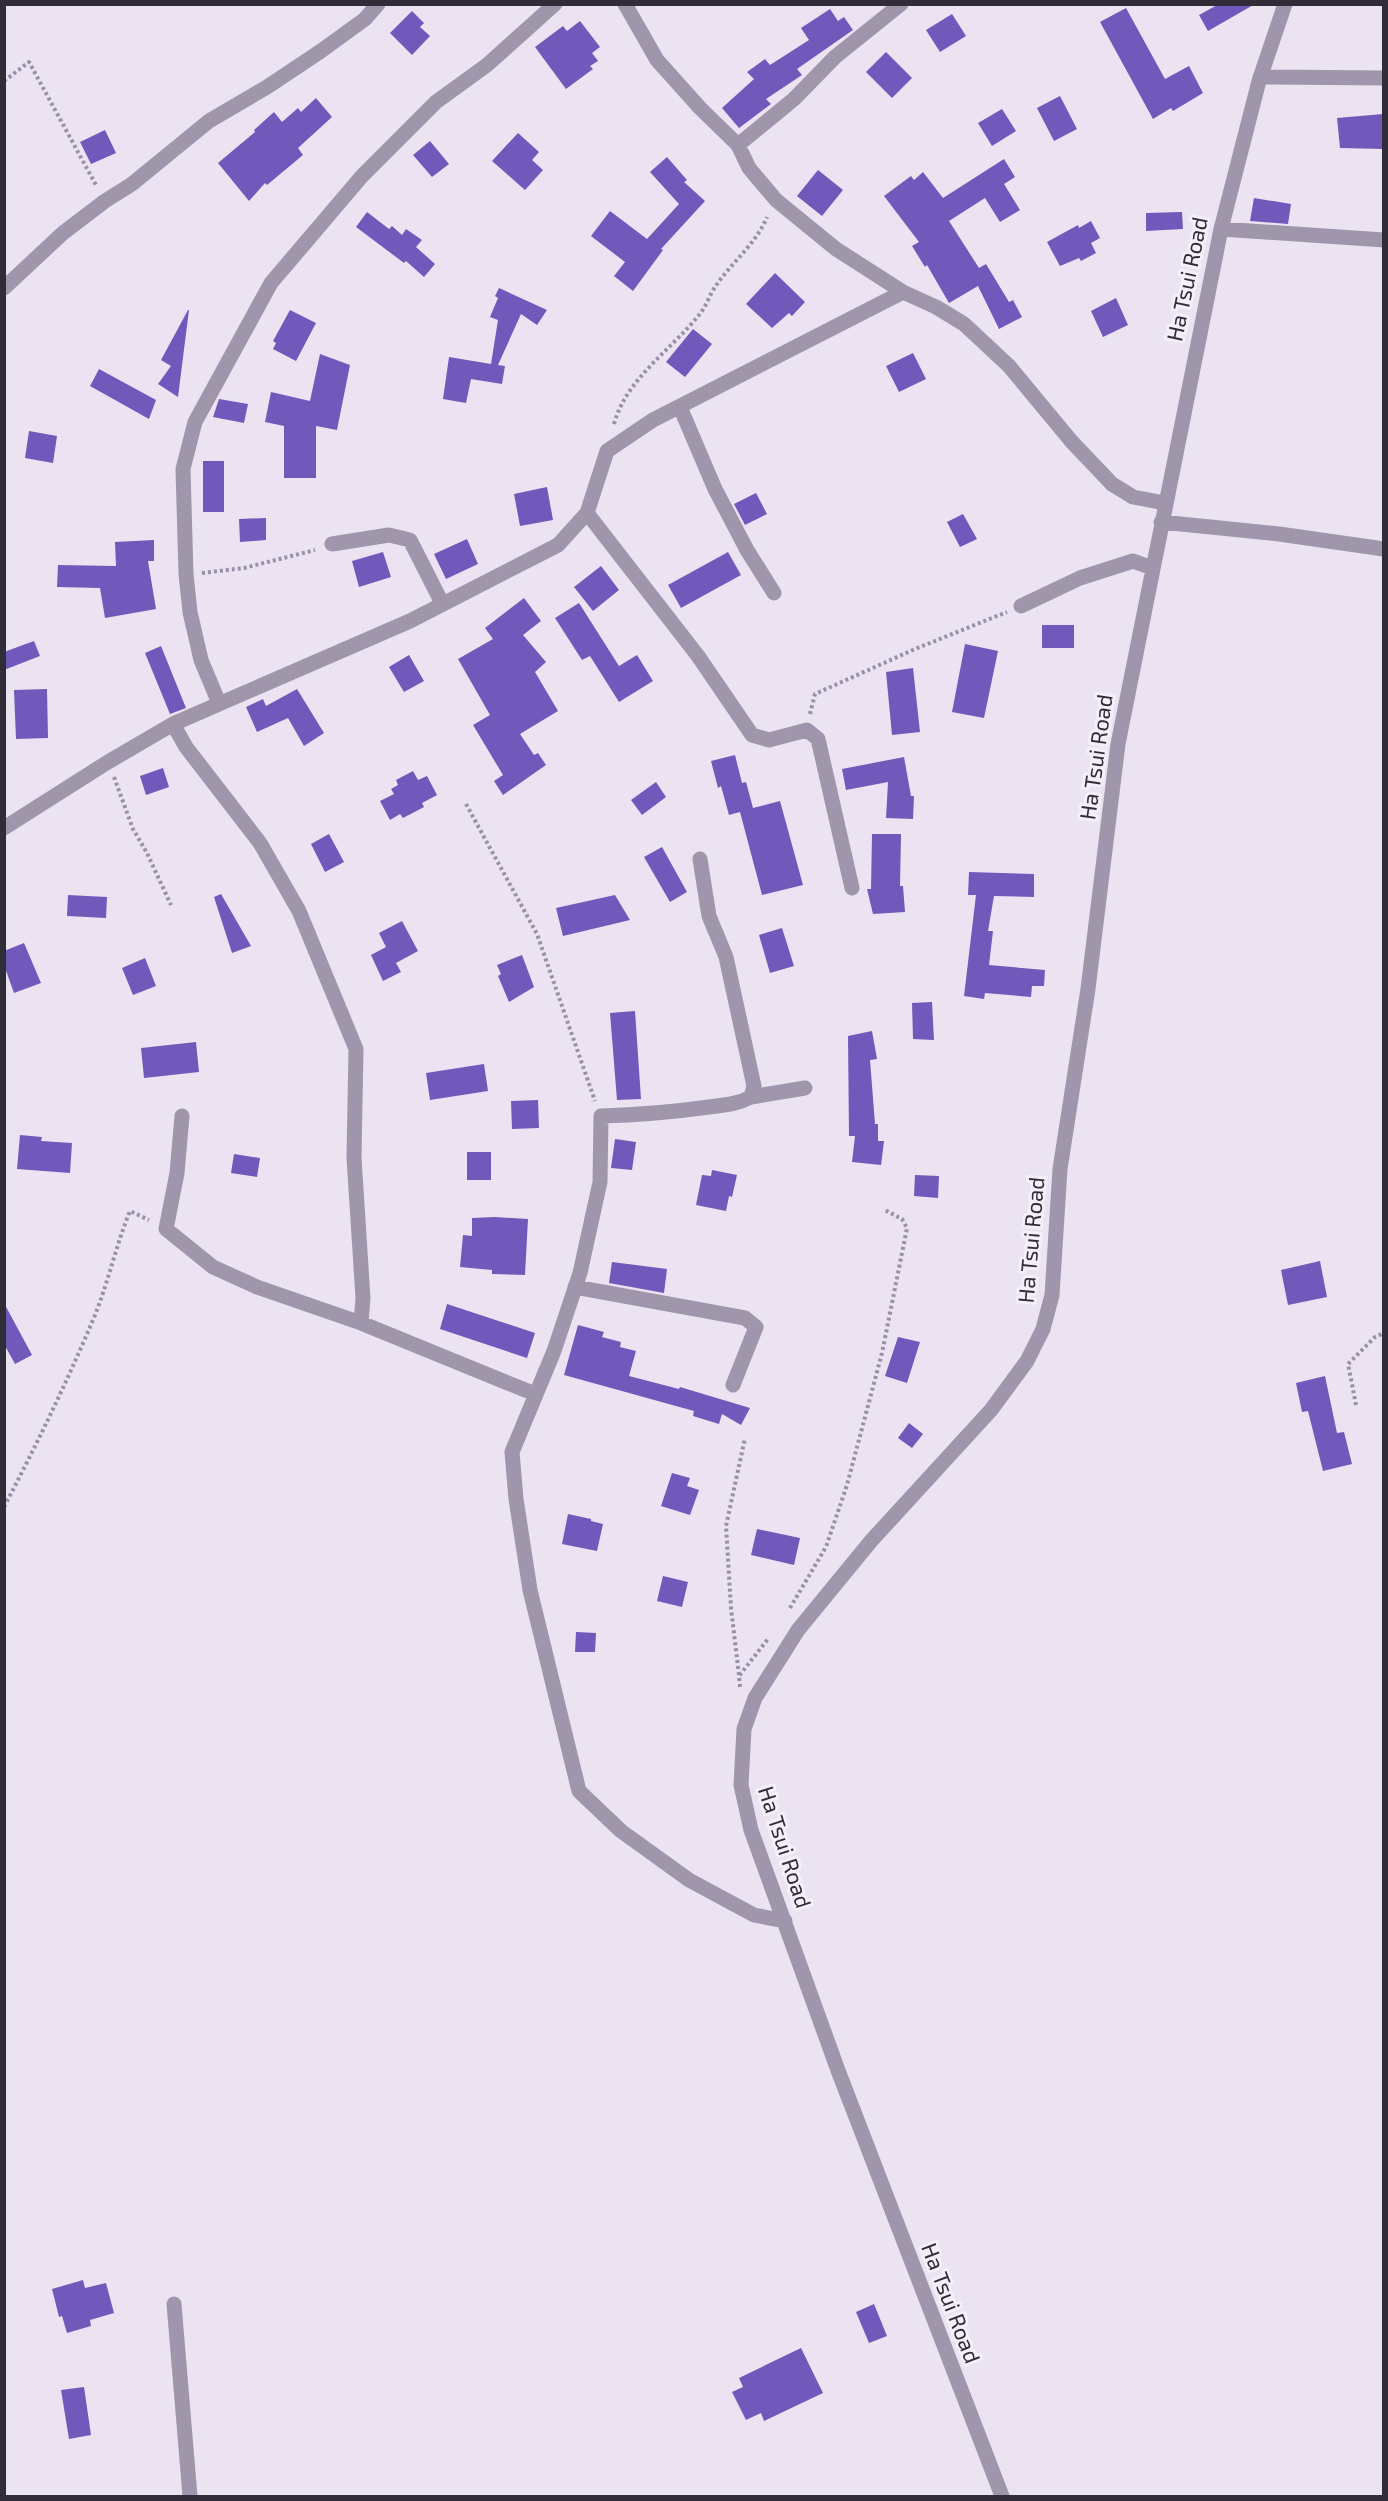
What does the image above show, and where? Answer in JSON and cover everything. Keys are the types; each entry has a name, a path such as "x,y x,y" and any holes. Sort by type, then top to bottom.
{"street":[{"path":"4,288 63,233 132,184 209,121 267,87 321,51 365,19 378,4"},
{"path":"219,703 201,660 190,612 186,574 183,469 195,422 271,283 362,176 436,102 487,65 555,4"},
{"path":"625,4 657,60 700,108 738,145 749,168 776,200 836,249 903,292 936,307 964,324 1009,366 1072,442 1112,484 1133,497 1165,503"},
{"path":"738,145 794,99 835,57 901,4"},
{"name":"Ha Tsui Road","path":"1002,2496 839,2073 752,1830 741,1785 744,1729 755,1698 798,1630 871,1541 992,1410 1027,1361 1043,1329 1052,1295 1060,1169 1088,989 1118,744 1221,229 1260,77 1285,4"},
{"path":"1260,77 1383,78"},
{"path":"1221,229 1383,240"},
{"path":"4,828 173,724 410,621 558,545 587,513 607,451 653,420 903,292"},
{"path":"680,407 716,489 747,550 774,593"},
{"path":"587,513 698,656 753,735 770,740 807,729 818,739 852,888"},
{"path":"1161,522 1279,534 1383,549"},
{"path":"332,544 389,535 410,540 442,603"},
{"path":"1021,606 1080,578 1132,561 1152,568"},
{"path":"173,724 186,747 260,843 299,911 356,1049 354,1158 363,1298 361,1323"},
{"path":"700,859 709,916 726,957 754,1086 750,1097"},
{"path":"785,1921 754,1915 689,1880 621,1831 579,1791 530,1590 516,1499 512,1452 554,1351 575,1287 600,1182 601,1116 704,1108 742,1102 750,1097 806,1088"},
{"path":"182,1116 177,1173 166,1229 213,1267 257,1287 361,1323 535,1394"},
{"path":"575,1287 745,1318 756,1327 733,1385"},
{"path":"174,2304 190,2496"}],"path":[{"path":"4,81 29,62 105,201"},
{"path":"607,451 617,415 633,387 700,314 715,287 764,225 776,200"},
{"path":"186,574 244,568 332,544"},
{"path":"807,729 815,694 915,649 1021,606"},
{"path":"108,762 133,829 171,905"},
{"path":"466,804 537,934 601,1116"},
{"path":"786,1614 826,1547 847,1485 857,1440 882,1353 907,1228 902,1219 885,1210"},
{"path":"4,1507 56,1405 95,1314 113,1268 118,1239 130,1211"},
{"path":"1356,1406 1348,1364 1375,1337 1383,1333"},
{"path":"745,1438 726,1526 731,1608 740,1687 755,1698"},
{"path":"739,1676 774,1632"}],"building":[{"path":"1219,4 1255,4 1208,31 1199,15"},
{"path":"1126,8 1165,79 1189,66 1203,93 1173,111 1171,108 1153,119 1100,22"},
{"path":"830,9 838,21 844,17 853,30 797,69 802,75 766,99 771,104 739,128 722,108 754,79 747,72 765,59 770,65 809,40 801,28"},
{"path":"412,11 424,23 420,27 430,36 412,55 390,33"},
{"path":"952,14 966,36 940,52 926,30"},
{"path":"580,21 600,47 592,53 598,61 590,66 593,69 566,89 535,47 563,26 567,31"},
{"path":"886,52 912,78 892,98 866,72"},
{"path":"1060,96 1077,129 1054,141 1037,108"},
{"path":"316,98 332,117 298,148 303,155 267,185 265,183 249,201 218,163 255,132 254,130 274,112 282,122 298,108 301,112"},
{"path":"1002,109 1016,131 992,146 978,123"},
{"path":"1383,114 1383,149 1340,148 1337,118"},
{"path":"105,130 116,153 91,164 80,142"},
{"path":"518,133 539,152 532,160 543,170 525,190 492,161"},
{"path":"430,141 449,164 432,177 413,155"},
{"path":"667,157 687,180 684,182 705,201 661,249 663,250 633,291 614,276 625,262 591,236 610,211 647,239 679,204 650,172"},
{"path":"1004,159 1015,177 1004,184 1020,210 1000,222 985,198 949,221 979,268 986,264 1009,302 1013,300 1022,317 999,329 978,286 949,303 927,265 925,267 912,246 919,242 884,196 911,176 914,180 923,172 943,198"},
{"path":"818,170 843,190 822,216 797,196"},
{"path":"1254,198 1291,204 1288,224 1250,221"},
{"path":"367,212 389,229 392,226 402,235 406,229 422,240 416,247 435,264 424,277 406,261 404,263 356,227"},
{"path":"1182,212 1183,229 1146,231 1146,213"},
{"path":"1091,221 1100,238 1091,243 1096,253 1081,261 1079,258 1060,266 1047,242 1078,225 1079,228"},
{"path":"775,273 805,302 792,316 789,313 772,328 746,304"},
{"path":"499,288 547,310 537,325 521,314 498,365 505,366 502,384 471,379 466,403 443,399 449,357 491,364 498,320 490,317 498,298 495,296"},
{"path":"1116,298 1128,325 1103,337 1091,311"},
{"path":"188,310 178,397 158,384 171,366 161,360"},
{"path":"290,310 316,323 296,361 273,349 276,343 273,341"},
{"path":"693,329 712,344 685,377 666,362"},
{"path":"913,353 926,379 899,392 886,366"},
{"path":"320,354 350,365 337,430 316,426 316,478 284,478 284,426 265,422 271,392 310,401"},
{"path":"99,369 156,400 149,419 90,386"},
{"path":"219,399 248,404 244,423 213,417"},
{"path":"29,431 57,436 53,463 25,458"},
{"path":"203,461 224,461 224,512 203,512"},
{"path":"547,487 553,520 520,526 514,494"},
{"path":"756,493 767,514 745,525 734,504"},
{"path":"963,514 977,539 960,547 947,522"},
{"path":"266,518 266,540 240,542 239,519"},
{"path":"467,539 478,564 446,579 434,554"},
{"path":"154,540 154,561 148,561 156,609 105,618 100,588 57,587 58,565 116,566 115,542"},
{"path":"383,552 391,577 359,587 352,561"},
{"path":"728,552 741,575 681,608 668,585"},
{"path":"601,566 619,590 593,611 574,587"},
{"path":"524,598 541,621 523,635 546,662 535,672 558,711 520,734 534,755 538,753 546,765 503,795 494,781 503,775 473,725 490,715 458,659 493,639 485,628"},
{"path":"579,603 619,666 637,655 653,681 619,702 590,656 582,660 555,618"},
{"path":"1042,625 1074,625 1074,648 1042,648"},
{"path":"34,641 40,656 4,670 4,652"},
{"path":"965,644 998,651 984,718 952,712"},
{"path":"161,646 186,708 170,714 145,653"},
{"path":"409,655 424,681 404,692 389,667"},
{"path":"913,668 920,732 892,735 886,672"},
{"path":"47,689 48,738 16,739 14,690"},
{"path":"297,689 324,733 304,746 288,718 257,732 246,707 263,699 266,706"},
{"path":"735,755 742,783 746,782 753,808 780,801 803,885 762,895 740,812 729,815 721,786 718,788 711,761"},
{"path":"904,757 911,796 914,796 913,819 886,818 888,782 846,790 842,769"},
{"path":"163,768 169,787 146,795 140,776"},
{"path":"413,771 418,780 427,776 437,795 422,803 424,807 403,818 400,814 390,820 380,801 394,794 391,789 398,785 396,780"},
{"path":"656,782 666,797 642,815 631,800"},
{"path":"329,834 344,862 325,872 311,844"},
{"path":"872,834 901,834 900,886 903,886 905,912 873,914 867,889 871,889"},
{"path":"662,847 687,892 670,902 644,857"},
{"path":"969,872 1034,874 1034,897 994,896 988,931 993,931 989,965 1045,970 1044,986 1032,986 1031,997 985,993 984,999 964,996 976,895 968,895"},
{"path":"221,894 251,946 232,953 214,897"},
{"path":"68,895 107,897 106,918 67,916"},
{"path":"615,895 630,920 563,936 556,908"},
{"path":"402,921 418,951 396,963 401,972 383,981 371,955 386,947 379,933"},
{"path":"782,928 794,966 770,973 759,935"},
{"path":"24,943 41,983 14,993 4,965 4,951"},
{"path":"522,955 534,987 509,1002 498,976 501,974 497,965"},
{"path":"145,958 156,986 133,995 122,968"},
{"path":"932,1002 934,1040 913,1039 912,1003"},
{"path":"635,1011 641,1099 617,1100 610,1013"},
{"path":"872,1031 877,1059 870,1060 875,1124 878,1124 878,1141 884,1141 881,1165 852,1162 855,1136 849,1136 848,1036"},
{"path":"196,1042 199,1072 144,1078 141,1048"},
{"path":"484,1064 488,1091 430,1100 426,1073"},
{"path":"538,1100 539,1128 512,1129 511,1101"},
{"path":"20,1135 42,1137 41,1141 72,1143 70,1173 17,1169"},
{"path":"615,1139 636,1142 632,1170 611,1168"},
{"path":"467,1152 491,1152 491,1180 467,1180"},
{"path":"234,1154 260,1158 257,1177 231,1173"},
{"path":"712,1170 737,1175 726,1211 696,1205 702,1175 711,1176"},
{"path":"915,1175 939,1176 938,1198 914,1196"},
{"path":"472,1218 528,1219 525,1275 492,1274 492,1270 460,1267 463,1235 472,1236"},
{"path":"1320,1261 1327,1297 1288,1305 1281,1270"},
{"path":"612,1262 667,1269 664,1293 609,1283"},
{"path":"4,1303 32,1355 15,1364 4,1344"},
{"path":"447,1304 535,1333 527,1358 440,1329"},
{"path":"578,1325 604,1332 602,1337 621,1342 620,1347 636,1351 629,1376 679,1389 680,1387 750,1408 741,1425 722,1414 719,1424 693,1416 694,1411 564,1375"},
{"path":"898,1337 920,1342 907,1383 885,1376"},
{"path":"1325,1376 1337,1433 1344,1432 1352,1464 1323,1471 1308,1411 1302,1412 1296,1383"},
{"path":"909,1423 923,1434 912,1448 898,1438"},
{"path":"672,1473 690,1478 687,1486 699,1490 690,1515 661,1506"},
{"path":"568,1514 603,1524 597,1551 562,1544"},
{"path":"757,1529 800,1538 794,1565 751,1555"},
{"path":"663,1576 688,1582 682,1607 657,1601"},
{"path":"576,1632 596,1633 595,1652 575,1652"},
{"path":"83,2280 85,2288 106,2283 114,2313 90,2320 91,2326 67,2333 62,2316 59,2317 52,2289"},
{"path":"874,2304 887,2336 869,2343 856,2312"},
{"path":"801,2348 823,2393 764,2421 761,2413 746,2420 732,2392 743,2387 739,2378"},
{"path":"84,2387 91,2435 69,2439 61,2390"}]}
